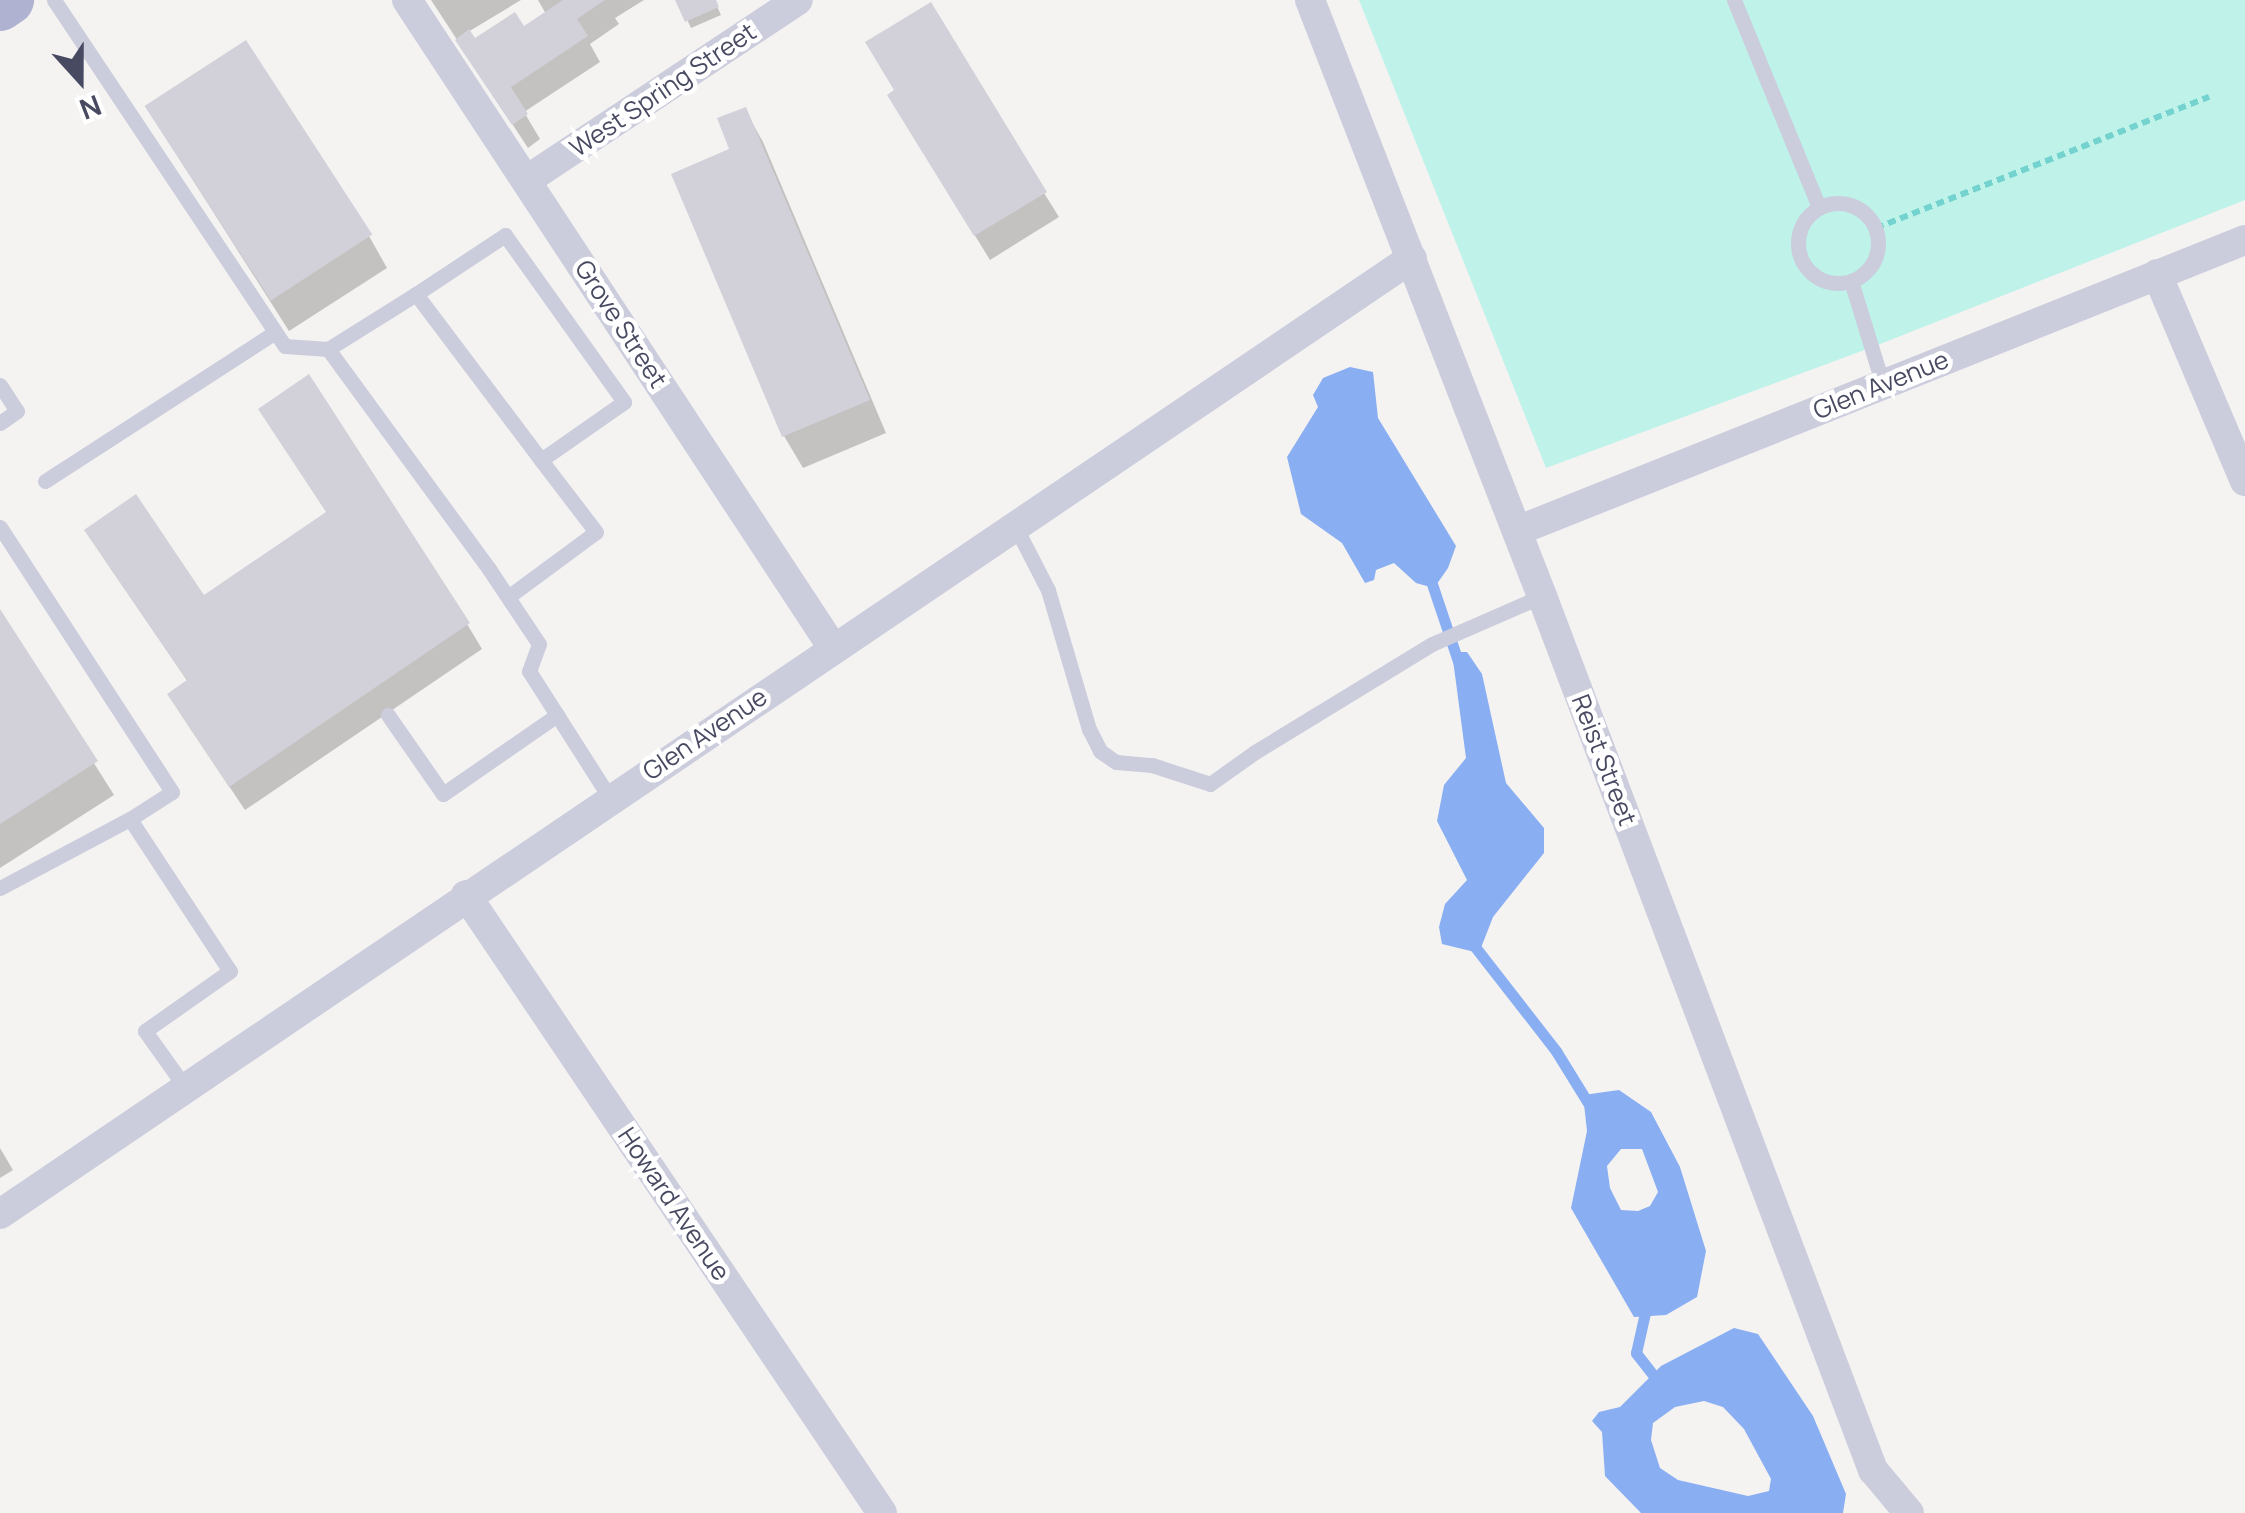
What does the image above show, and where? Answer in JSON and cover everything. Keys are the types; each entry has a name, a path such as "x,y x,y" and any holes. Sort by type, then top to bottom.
{"main road":[{"path":"0,6 9,0"}],"street":[{"name":"Grove Street","path":"407,0 833,648"},
{"name":"West Spring Street","path":"527,180 765,9 798,0"},
{"name":"Reist Street","path":"1310,0 1382,193 1412,258 1518,531 1873,1470 1909,1513"},
{"name":"Glen Avenue","path":"1518,531 2245,240"},
{"name":"Glen Avenue","path":"0,1214 466,894 1412,258"},
{"path":"2157,274 2245,482"},
{"name":"Howard Avenue","path":"466,894 882,1513"}],"lane":[{"path":"54,0 284,346 328,349 505,235 624,402 540,460"},
{"path":"1734,0 1819,207"},
{"path":"1839,202 1854,206 1876,228 1875,260 1852,282 1821,280 1806,268 1798,251 1803,222 1819,207 1839,202"},
{"path":"1852,282 1882,384"},
{"path":"416,294 596,532 508,597"},
{"path":"45,481 275,332"},
{"path":"328,349 540,644 529,671 610,798"},
{"path":"0,385 17,411 0,422"},
{"path":"1014,526 1048,590 1089,729 1100,750 1116,762 1152,765 1210,784 1255,752 1432,644 1542,596"},
{"path":"0,527 172,792 130,819 0,888"},
{"path":"388,715 443,794 556,715"},
{"path":"130,819 230,971 145,1030 185,1087"}],"path":[{"path":"1876,228 2209,97"}],"shaded area":[{"path":"1359,0 2245,0 2245,200 1870,348 1546,468"}],"water":[{"path":"1350,367 1373,372 1378,418 1456,546 1448,568 1434,588 1416,583 1394,563 1376,570 1374,580 1365,583 1342,543 1301,514 1287,457 1318,407 1313,395 1323,378"},
{"path":"1456,652 1467,652 1482,674 1506,783 1544,828 1544,853 1493,917 1479,953 1442,944 1439,927 1445,904 1467,880 1437,821 1444,785 1466,758 1453,660"},
{"path":"1619,1090 1651,1112 1680,1167 1706,1251 1697,1297 1666,1315 1634,1317 1571,1208 1587,1131 1583,1095","holes":["1621,1149 1642,1149 1658,1192 1650,1206 1638,1211 1621,1210 1610,1188 1607,1166"]},
{"path":"1734,1328 1758,1334 1813,1416 1846,1494 1843,1513 1641,1513 1605,1476 1602,1432 1592,1421 1599,1412 1620,1407 1661,1366","holes":["1704,1401 1723,1407 1744,1429 1771,1479 1769,1491 1748,1496 1678,1480 1660,1468 1651,1440 1653,1423 1675,1407"]}],"building":[{"path":"563,0 605,0 577,19 588,36 511,87 528,114 512,125 455,40 469,29 475,38 515,12 524,26"},
{"path":"675,0 716,0 719,7 685,22"},
{"path":"931,2 1047,192 974,236 887,95 894,90 865,42"},
{"path":"246,40 372,235 271,300 145,106"},
{"path":"746,107 870,400 782,437 671,174 729,149 717,118"},
{"path":"309,374 470,623 229,787 167,694 187,680 84,530 136,494 204,595 326,512 258,409"},
{"path":"0,609 98,761 0,824"}],"waterway":[{"path":"1430,578 1459,664"},
{"path":"1472,943 1556,1051 1590,1106"},
{"path":"1647,1304 1636,1353 1661,1385"}]}
